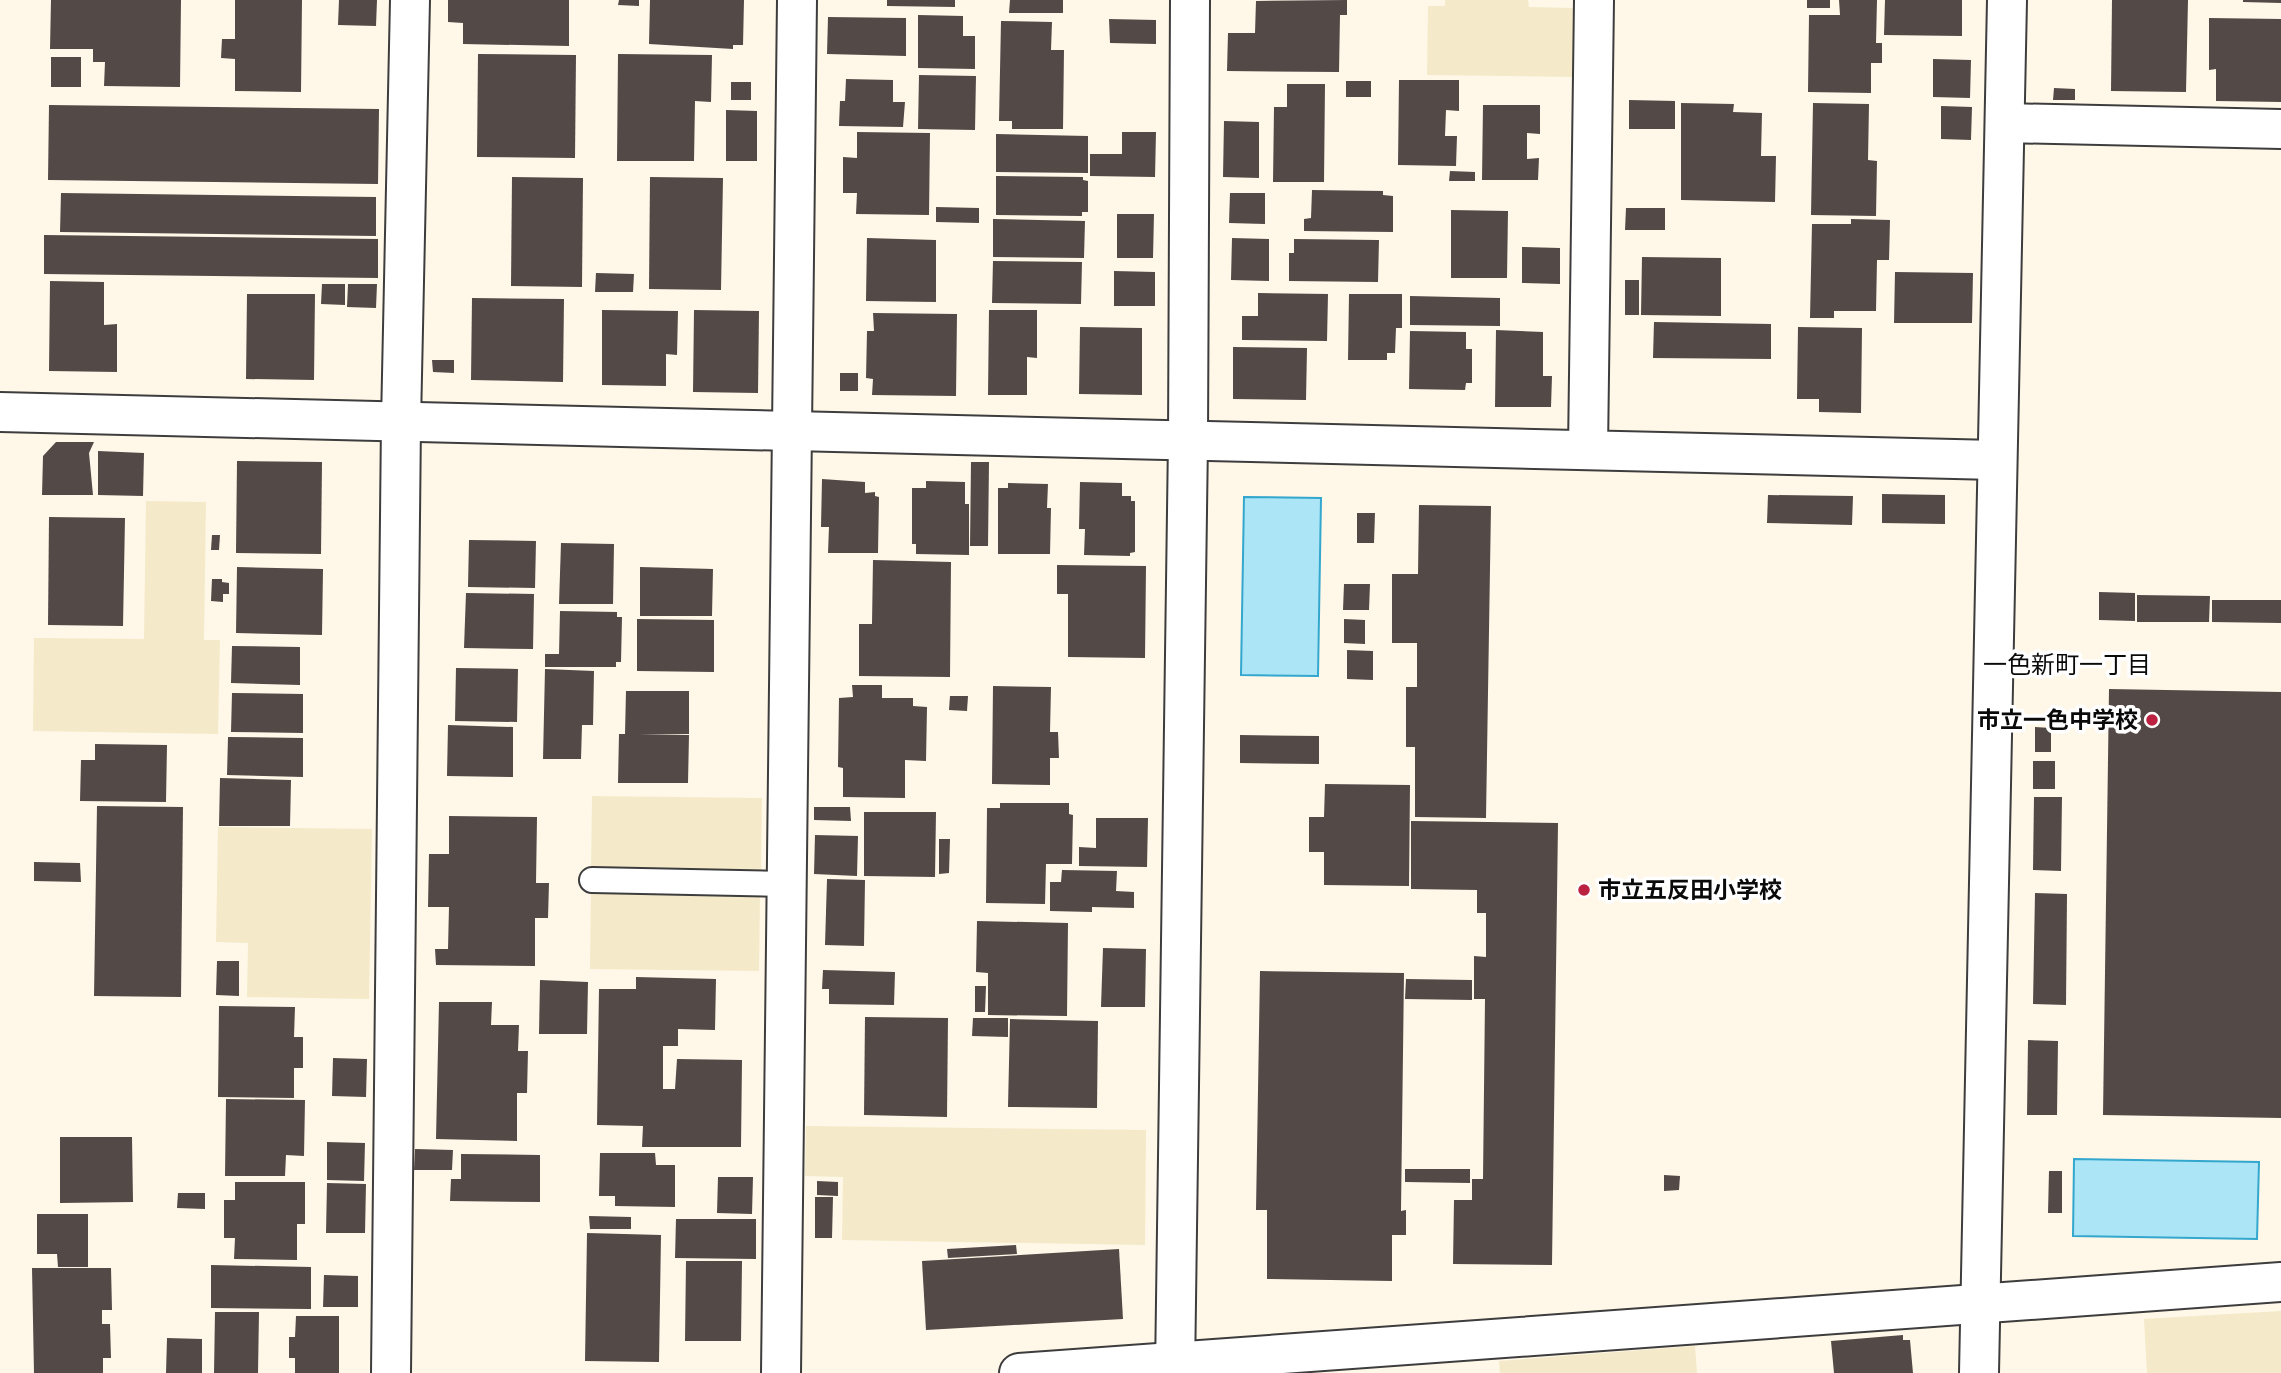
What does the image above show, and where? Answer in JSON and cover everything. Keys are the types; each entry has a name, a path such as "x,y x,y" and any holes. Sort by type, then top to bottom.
{"street":[{"path":"391,1373 401,422 410,0"},
{"path":"781,1373 797,0"},
{"path":"1175,1367 1188,440 1190,0"},
{"path":"1588,450 1594,0"},
{"path":"1979,1373 2007,0"},
{"path":"2005,123 2281,129"},
{"path":"0,412 1996,460"},
{"path":"1019,1373 1175,1367 1980,1303 2281,1282"}],"lane":[{"path":"592,880 787,884"}],"shaded area":[{"path":"1445,0 1528,0 1529,7 1575,8 1575,77 1427,75 1428,6 1445,6"},
{"path":"146,501 206,502 204,640 220,640 218,734 33,731 34,638 144,639"},
{"path":"592,796 762,798 761,873 591,870"},
{"path":"218,827 372,829 369,999 247,997 248,943 216,942"},
{"path":"591,891 760,893 759,971 590,969"},
{"path":"806,1126 1146,1130 1145,1245 842,1240 843,1177 805,1176"},
{"path":"2281,1311 2281,1373 2147,1373 2144,1319"},
{"path":"1695,1346 1697,1373 1500,1373 1499,1361"}],"water":[{"path":"1244,497 1321,498 1318,676 1241,675"},
{"path":"2074,1159 2259,1162 2257,1239 2073,1236"}],"building":[{"path":"51,0 181,0 180,87 104,86 105,62 93,62 93,49 50,49"},
{"path":"235,0 302,0 301,92 235,91 235,59 221,58 222,39 235,39"},
{"path":"339,0 377,0 376,26 338,25"},
{"path":"448,0 569,0 569,46 463,44 463,23 448,22"},
{"path":"619,0 639,0 639,6 618,5"},
{"path":"650,0 744,0 743,45 733,45 733,49 649,44"},
{"path":"887,0 955,0 955,7 887,6"},
{"path":"1010,0 1063,0 1063,13 1009,13"},
{"path":"1347,0 1347,15 1340,15 1339,72 1227,71 1228,33 1255,33 1256,1"},
{"path":"1807,0 1830,0 1830,8 1807,8"},
{"path":"1839,0 1877,0 1876,43 1882,43 1882,63 1871,63 1871,93 1808,92 1809,15 1840,15"},
{"path":"1885,0 1962,0 1962,36 1884,35"},
{"path":"2112,0 2188,0 2186,92 2111,91"},
{"path":"2281,0 2281,3 2243,2"},
{"path":"918,15 963,16 963,36 975,36 975,69 918,68"},
{"path":"828,17 906,18 906,56 827,54"},
{"path":"2209,18 2281,19 2281,102 2216,101 2216,69 2209,70"},
{"path":"1109,19 1156,20 1156,44 1110,43"},
{"path":"1001,21 1052,22 1051,50 1064,50 1063,129 1012,129 1012,121 999,121"},
{"path":"478,54 576,55 575,158 477,157"},
{"path":"618,54 712,55 711,102 695,101 694,161 617,161"},
{"path":"51,57 81,57 81,87 51,87"},
{"path":"1933,59 1971,60 1970,98 1933,97"},
{"path":"919,75 976,76 975,130 918,129"},
{"path":"846,79 893,80 893,102 905,102 903,127 839,126 840,101 845,101"},
{"path":"1399,80 1459,80 1459,111 1446,110 1445,136 1457,136 1456,166 1398,165"},
{"path":"1346,81 1371,81 1371,97 1346,97"},
{"path":"731,82 751,82 751,100 731,100"},
{"path":"1287,84 1325,84 1324,182 1273,182 1274,107 1287,107"},
{"path":"2054,88 2075,89 2075,100 2053,100"},
{"path":"1629,100 1675,101 1675,129 1629,129"},
{"path":"1681,103 1734,104 1733,112 1762,113 1761,156 1776,156 1775,202 1681,200"},
{"path":"1813,103 1869,104 1868,160 1877,161 1876,216 1811,215"},
{"path":"49,105 379,109 378,184 48,180"},
{"path":"1483,105 1540,105 1540,134 1527,133 1527,159 1539,158 1538,180 1482,180"},
{"path":"1941,106 1972,107 1971,140 1941,139"},
{"path":"726,110 757,111 757,161 726,161"},
{"path":"1224,121 1259,122 1259,178 1223,177"},
{"path":"857,132 930,133 929,215 856,214 857,193 843,193 843,157 857,158"},
{"path":"1122,132 1156,132 1155,177 1090,176 1090,154 1122,154"},
{"path":"996,134 1088,136 1088,173 996,172"},
{"path":"1450,171 1475,172 1475,181 1449,181"},
{"path":"996,176 1083,177 1083,180 1088,181 1088,212 1082,212 1082,216 996,215"},
{"path":"512,177 583,178 582,287 511,286"},
{"path":"650,177 723,178 721,290 649,289"},
{"path":"1312,190 1383,191 1383,195 1393,196 1393,232 1304,231 1304,219 1311,218"},
{"path":"61,193 376,197 376,236 60,232"},
{"path":"1230,193 1265,193 1265,224 1229,223"},
{"path":"936,207 979,208 979,223 936,222"},
{"path":"1626,208 1665,208 1665,230 1625,230"},
{"path":"1451,210 1508,211 1507,278 1451,278"},
{"path":"1117,214 1154,214 1153,258 1117,258"},
{"path":"993,219 1085,221 1084,258 993,257"},
{"path":"1851,219 1890,220 1889,260 1877,260 1876,311 1834,311 1834,318 1810,318 1812,224 1851,224"},
{"path":"44,235 378,239 378,278 44,274"},
{"path":"867,238 936,240 936,302 866,301"},
{"path":"1232,238 1269,239 1269,281 1231,280"},
{"path":"1294,239 1379,240 1378,282 1289,281 1289,253 1294,253"},
{"path":"1522,247 1560,248 1560,284 1522,283"},
{"path":"1642,257 1721,258 1721,316 1641,315"},
{"path":"993,261 1082,262 1081,304 992,303"},
{"path":"1114,271 1155,272 1155,306 1114,306"},
{"path":"1895,272 1973,273 1972,323 1894,323"},
{"path":"596,273 634,274 633,292 595,292"},
{"path":"1625,280 1639,280 1639,315 1625,315"},
{"path":"50,281 104,282 104,325 117,324 117,372 49,371"},
{"path":"322,284 345,284 345,305 321,304"},
{"path":"348,284 377,284 376,308 347,307"},
{"path":"1258,293 1328,294 1327,341 1242,340 1242,316 1258,316"},
{"path":"247,294 315,294 314,380 246,379"},
{"path":"1349,294 1402,294 1402,328 1396,328 1395,353 1387,353 1387,360 1348,360"},
{"path":"1410,296 1500,298 1500,326 1410,325"},
{"path":"472,298 564,299 563,382 471,380"},
{"path":"602,310 678,311 677,355 666,354 666,386 602,385"},
{"path":"694,310 759,311 758,393 693,392"},
{"path":"989,310 1037,310 1037,358 1027,357 1027,395 988,395"},
{"path":"873,313 957,314 956,396 872,395 873,379 866,378 867,331 874,331"},
{"path":"1654,322 1771,324 1771,359 1653,358"},
{"path":"1080,327 1142,328 1142,395 1079,394"},
{"path":"1798,327 1862,328 1861,413 1819,412 1819,399 1797,399"},
{"path":"1496,330 1543,332 1543,376 1552,376 1551,407 1495,407"},
{"path":"1410,331 1466,332 1466,349 1472,349 1472,383 1466,383 1465,390 1409,389"},
{"path":"1233,347 1307,348 1306,400 1233,399"},
{"path":"432,360 454,360 454,373 433,372"},
{"path":"840,373 858,373 858,391 840,391"},
{"path":"56,442 94,442 89,453 93,495 42,495 43,456"},
{"path":"98,451 144,453 143,496 98,495"},
{"path":"237,461 322,462 321,554 236,553"},
{"path":"971,462 989,462 988,546 970,546"},
{"path":"822,479 865,482 865,493 875,492 875,496 879,497 878,553 828,553 829,527 821,527"},
{"path":"926,481 965,482 965,504 969,504 969,555 916,554 916,544 912,544 912,488 926,488"},
{"path":"1080,482 1122,483 1122,496 1131,496 1131,501 1135,501 1135,552 1130,553 1130,556 1084,555 1085,529 1079,529"},
{"path":"1008,483 1048,484 1047,508 1051,508 1050,554 998,554 998,488 1008,488"},
{"path":"1882,494 1945,495 1945,524 1882,523"},
{"path":"1768,495 1853,496 1852,525 1767,523"},
{"path":"1419,505 1491,506 1486,818 1415,817 1415,747 1406,747 1406,687 1417,687 1417,643 1392,643 1392,574 1418,574"},
{"path":"1357,513 1375,513 1374,543 1357,543"},
{"path":"49,517 125,518 123,626 48,625"},
{"path":"212,535 220,535 219,550 211,550"},
{"path":"469,540 536,541 535,588 468,587"},
{"path":"561,543 614,544 613,604 559,604"},
{"path":"873,560 951,562 950,677 859,676 859,624 872,624"},
{"path":"1057,565 1146,566 1145,658 1068,657 1068,594 1057,594"},
{"path":"237,567 323,569 322,635 236,633"},
{"path":"640,567 713,569 712,616 640,616"},
{"path":"212,579 222,579 222,582 229,583 229,594 223,594 223,602 211,601"},
{"path":"1344,584 1370,584 1369,610 1343,610"},
{"path":"2099,592 2135,593 2135,621 2099,620"},
{"path":"466,593 534,594 533,649 464,648"},
{"path":"2137,595 2210,596 2209,622 2137,622"},
{"path":"2212,600 2281,600 2281,623 2212,622"},
{"path":"560,611 617,612 617,617 622,617 621,662 616,662 616,667 545,667 545,654 559,654"},
{"path":"637,619 714,620 714,672 637,671"},
{"path":"1344,619 1365,620 1365,644 1344,643"},
{"path":"232,646 300,647 300,685 231,683"},
{"path":"1347,650 1373,651 1373,680 1347,679"},
{"path":"456,668 518,669 517,722 455,721"},
{"path":"545,669 594,671 593,725 582,725 581,759 543,759"},
{"path":"852,685 882,685 882,698 913,698 913,706 927,707 926,761 905,760 905,798 843,797 843,768 838,767 839,698 853,697"},
{"path":"993,686 1051,687 1050,732 1058,732 1059,758 1050,758 1050,785 992,784"},
{"path":"2109,689 2281,692 2281,1118 2103,1115"},
{"path":"626,691 689,691 689,734 639,734 689,735 688,783 618,783 619,734 625,734"},
{"path":"232,693 303,694 303,733 231,732"},
{"path":"950,696 968,696 967,711 949,710"},
{"path":"448,725 513,727 513,777 447,776"},
{"path":"2035,727 2051,728 2051,752 2035,752"},
{"path":"1240,735 1319,736 1319,764 1240,763"},
{"path":"228,737 303,738 303,777 227,775"},
{"path":"95,744 167,745 166,802 80,801 81,760 95,760"},
{"path":"2033,761 2055,761 2055,789 2033,789"},
{"path":"220,778 291,780 290,826 219,826"},
{"path":"1325,784 1410,785 1409,886 1324,885 1324,852 1309,852 1309,817 1324,817"},
{"path":"2034,797 2062,797 2061,871 2033,870"},
{"path":"1000,803 1069,803 1069,814 1073,815 1072,864 1046,864 1045,904 986,903 987,808 1000,808"},
{"path":"97,806 183,807 181,997 94,996"},
{"path":"814,807 850,807 851,821 814,820"},
{"path":"864,812 936,812 935,877 864,876"},
{"path":"449,816 537,817 536,883 549,883 548,918 535,918 535,966 436,965 435,949 448,949 449,907 428,907 429,854 449,854"},
{"path":"1096,818 1148,818 1147,867 1079,866 1079,847 1096,848"},
{"path":"1411,821 1558,823 1552,1265 1453,1264 1454,1200 1472,1200 1472,1179 1483,1179 1485,999 1474,999 1474,956 1486,957 1486,913 1477,913 1477,890 1411,889"},
{"path":"815,835 858,836 857,876 814,874"},
{"path":"939,839 950,839 949,873 939,874"},
{"path":"34,862 80,863 81,882 34,881"},
{"path":"1062,870 1117,871 1116,891 1134,892 1134,908 1092,907 1092,912 1050,911 1050,882 1061,882"},
{"path":"827,879 865,880 864,946 825,945"},
{"path":"2035,893 2067,894 2066,1005 2033,1004"},
{"path":"977,921 1068,923 1067,1016 988,1015 988,973 976,972"},
{"path":"1103,948 1146,949 1145,1007 1101,1007"},
{"path":"217,961 239,961 239,996 216,995"},
{"path":"823,970 895,972 894,1005 829,1004 829,989 822,989"},
{"path":"1260,971 1404,973 1401,1211 1406,1210 1406,1235 1392,1235 1392,1281 1267,1279 1267,1210 1256,1210"},
{"path":"636,977 716,979 715,1030 678,1029 678,1046 663,1046 663,1089 675,1089 677,1059 742,1060 741,1147 642,1147 643,1126 597,1125 599,989 636,989"},
{"path":"1406,979 1472,980 1472,1000 1405,999"},
{"path":"540,980 588,982 587,1034 539,1034"},
{"path":"975,986 986,986 985,1012 975,1012"},
{"path":"439,1002 492,1002 491,1025 519,1025 518,1051 528,1051 527,1093 517,1093 517,1141 436,1139"},
{"path":"219,1006 295,1007 294,1037 303,1037 303,1068 294,1068 294,1098 218,1097"},
{"path":"865,1017 948,1018 947,1117 864,1115"},
{"path":"973,1018 1008,1018 1008,1037 972,1036"},
{"path":"1010,1019 1098,1021 1097,1108 1008,1107"},
{"path":"2028,1040 2058,1041 2057,1115 2027,1115"},
{"path":"333,1058 367,1059 366,1097 332,1096"},
{"path":"226,1099 305,1100 304,1156 286,1155 285,1176 225,1176"},
{"path":"60,1137 132,1137 133,1202 60,1203"},
{"path":"327,1142 365,1143 364,1181 327,1180"},
{"path":"415,1149 453,1150 452,1170 414,1170"},
{"path":"600,1153 655,1153 656,1165 675,1165 675,1207 615,1206 615,1196 599,1196"},
{"path":"461,1154 540,1155 540,1202 450,1201 451,1179 461,1179"},
{"path":"1405,1169 1470,1169 1470,1183 1405,1182"},
{"path":"2049,1171 2062,1171 2062,1213 2048,1213"},
{"path":"1664,1175 1680,1176 1679,1190 1664,1191"},
{"path":"718,1177 753,1177 752,1214 717,1213"},
{"path":"817,1181 838,1182 838,1196 817,1195"},
{"path":"235,1182 305,1182 305,1224 297,1224 297,1260 234,1259 235,1238 224,1238 224,1200 235,1200"},
{"path":"327,1183 366,1184 365,1233 326,1233"},
{"path":"178,1193 205,1193 205,1209 177,1208"},
{"path":"815,1197 833,1197 832,1238 815,1238"},
{"path":"37,1214 88,1214 88,1267 58,1267 57,1254 37,1254"},
{"path":"589,1216 631,1217 631,1229 590,1229"},
{"path":"676,1219 756,1219 756,1259 675,1258"},
{"path":"587,1233 661,1235 659,1362 585,1361"},
{"path":"1016,1245 1017,1254 948,1258 947,1249"},
{"path":"1119,1249 1123,1319 926,1330 922,1261"},
{"path":"686,1261 742,1261 741,1341 685,1341"},
{"path":"211,1265 311,1267 311,1309 211,1308"},
{"path":"32,1268 111,1268 112,1310 102,1310 102,1324 110,1324 111,1358 103,1358 103,1373 34,1373"},
{"path":"324,1275 358,1276 358,1307 323,1307"},
{"path":"215,1312 259,1312 258,1373 214,1373"},
{"path":"296,1316 339,1316 339,1373 295,1373 295,1358 289,1358 289,1337 295,1337"},
{"path":"1903,1335 1903,1340 1910,1340 1913,1373 1834,1373 1831,1341"},
{"path":"167,1338 202,1339 202,1373 166,1373"}],"place":[{"name":"市立一色中学校","path":"2152,720"},
{"name":"市立五反田小学校","path":"1584,890"}],"district":[{"name":"一色新町一丁目","path":"2067,664"}]}
